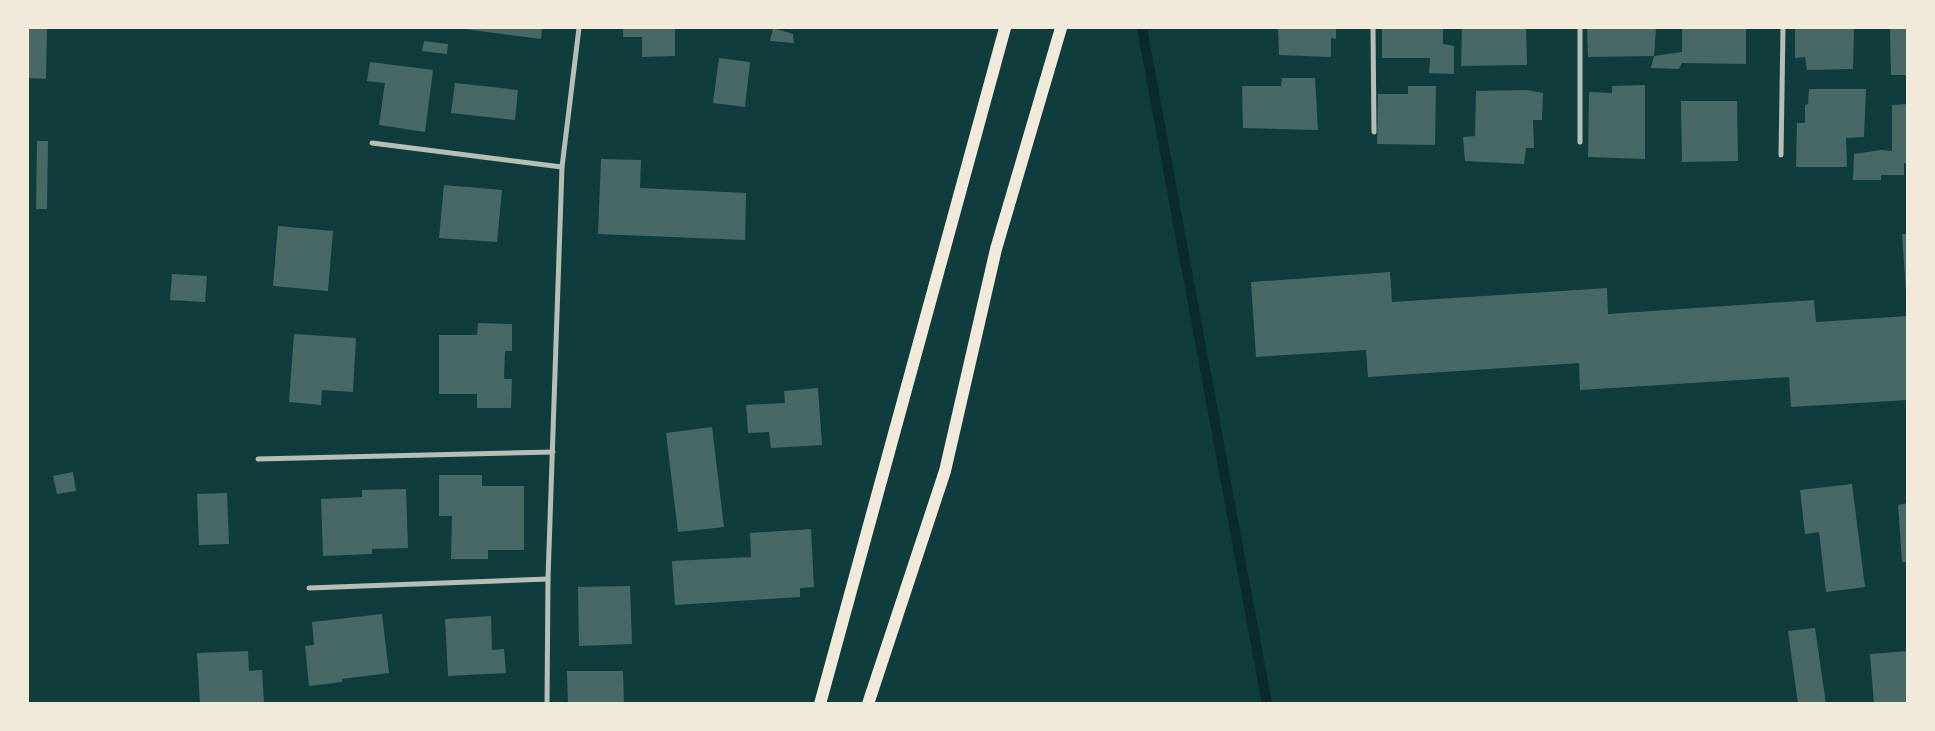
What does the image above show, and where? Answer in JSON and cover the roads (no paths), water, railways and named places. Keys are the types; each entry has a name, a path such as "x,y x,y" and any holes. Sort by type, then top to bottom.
{"main road":[{"path":"820,704 1005,28"},
{"path":"868,704 945,471 996,249 1061,28"}],"street":[{"path":"547,704 548,579 562,167 578,28"},
{"path":"1373,28 1374,132"},
{"path":"1580,28 1580,142"},
{"path":"1781,155 1783,28"},
{"path":"372,143 562,167"},
{"path":"258,459 553,452"},
{"path":"309,588 548,579"}],"waterway":[{"path":"1142,28 1267,704"}]}
